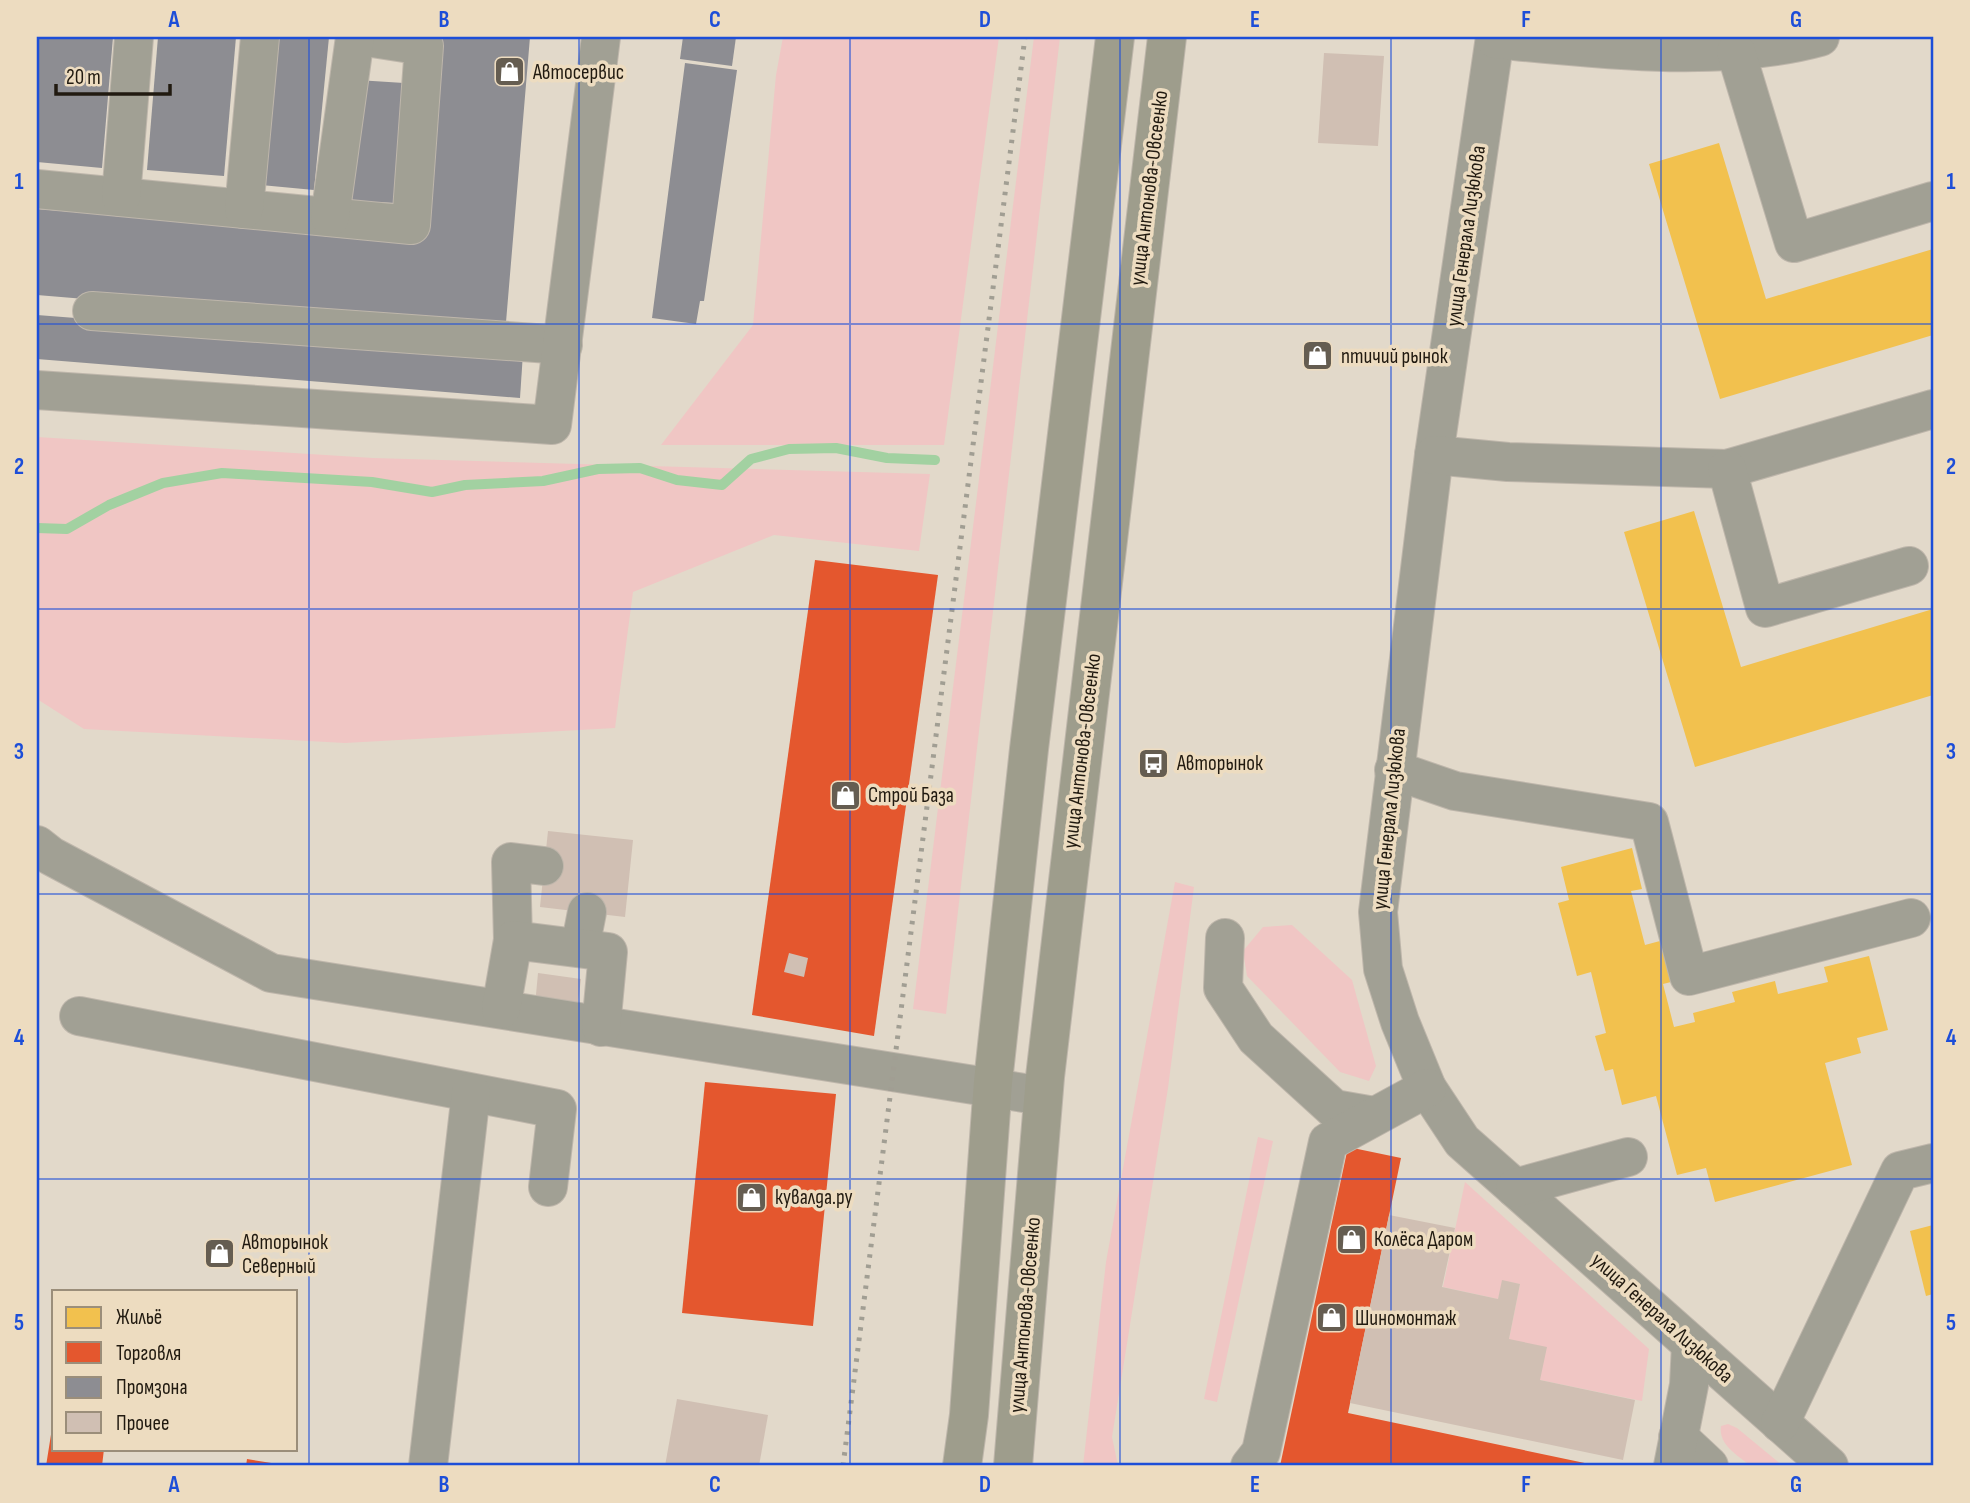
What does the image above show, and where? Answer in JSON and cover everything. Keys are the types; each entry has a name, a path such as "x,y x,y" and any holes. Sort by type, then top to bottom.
{"highway":[{"path":"962,1466 969,1415 993,1090 1029,749 1115,37"},
{"name":"улица Антонова-Овсеенко","path":"1013,1466 1043,1096 1167,37"}],"street":[{"path":"121,197 134,37"},
{"path":"244,209 260,37"},
{"path":"330,217 355,37"},
{"path":"37,189 411,225 424,46 366,37"},
{"path":"37,390 552,425 601,37"},
{"path":"1495,38 1573,47 1736,52 1820,37"},
{"name":"улица Генерала Лизюкова","path":"1495,38 1434,455 1394,770 1378,912 1383,968 1427,1088 1462,1141 1829,1466"},
{"path":"1736,52 1794,243 1933,201"},
{"path":"92,310 563,345"},
{"path":"1434,455 1508,462 1727,469 1933,409"},
{"path":"1727,469 1765,608 1909,566"},
{"path":"1394,770 1455,791 1649,822 1689,976 1911,918"},
{"path":"37,845 51,856 271,973 601,1027 766,1069 1043,1096"},
{"path":"501,1009 513,940 511,862 544,866"},
{"path":"513,940 584,930 608,952 601,1027"},
{"path":"1225,938 1223,988 1256,1038 1334,1109 1374,1116"},
{"path":"79,1016 557,1109 548,1187"},
{"path":"1250,1466 1262,1452 1328,1142 1427,1088"},
{"path":"428,1466 471,1093"},
{"path":"1515,1188 1628,1157"},
{"path":"1780,1423 1900,1171 1933,1163"},
{"path":"1691,1344 1689,1385 1676,1452 1709,1466"}],"shaded area":[{"path":"783,37 999,37 944,445 661,445 753,325 776,75"},
{"path":"1034,37 1060,37 946,1014 913,1009"},
{"path":"37,437 373,458 930,474 919,551 774,535 633,592 615,728 345,743 84,729 37,699"},
{"path":"1175,882 1194,887 1168,1088 1112,1437 1118,1466 1083,1466 1106,1262"},
{"path":"1292,925 1352,980 1376,1066 1369,1081 1340,1072 1247,976 1243,951 1263,927"},
{"path":"1258,1137 1273,1141 1217,1402 1204,1399"},
{"path":"1465,1182 1649,1349 1642,1401 1540,1380 1509,1339 1520,1284 1503,1281 1498,1299 1443,1287"},
{"path":"1728,1424 1737,1428 1783,1466 1751,1466 1730,1449 1723,1439 1721,1426"}],"building: Жильё":[{"path":"1719,143 1766,299 1933,249 1933,335 1720,399 1649,164"},
{"path":"1694,511 1741,667 1933,609 1933,695 1695,767 1624,532"},
{"path":"1632,848 1642,889 1631,891 1645,945 1660,941 1671,982 1663,984 1674,1027 1695,1022 1693,1013 1735,1002 1732,992 1775,981 1778,994 1828,982 1824,967 1869,956 1888,1030 1857,1038 1861,1053 1825,1063 1852,1165 1715,1202 1706,1168 1677,1175 1656,1096 1622,1105 1613,1069 1605,1071 1595,1036 1606,1033 1591,972 1577,976 1558,903 1569,900 1561,867"},
{"path":"1933,1225 1933,1294 1926,1296 1910,1231"}],"building: Торговля":[{"name":"Строй База","path":"815,560 938,575 874,1036 752,1015"},
{"path":"705,1082 836,1094 813,1326 682,1313"},
{"path":"1348,1147 1401,1158 1348,1413 1599,1466 1280,1466"},
{"path":"52,1428 52,1450 104,1450 102,1466 46,1466"},
{"path":"247,1459 284,1465 284,1466 246,1466"}],"building: Промзона":[{"path":"37,37 113,37 102,168 37,162"},
{"path":"158,37 236,37 224,176 147,170"},
{"path":"275,37 329,37 314,190 261,185"},
{"path":"423,37 530,37 505,334 37,295 37,209 420,240"},
{"path":"683,37 736,37 732,66 680,59"},
{"path":"685,63 737,70 704,301 700,301 696,324 652,318"},
{"path":"357,80 404,83 396,203 348,201"},
{"path":"37,315 523,353 520,398 37,359"}],"building: Прочее":[{"path":"1324,53 1384,56 1378,146 1318,143"},
{"path":"548,831 633,840 625,917 540,907"},
{"path":"789,953 808,958 804,977 784,972"},
{"path":"538,973 581,979 577,1010 535,1005"},
{"path":"1389,1215 1455,1228 1442,1287 1498,1299 1502,1280 1520,1284 1509,1339 1547,1347 1540,1380 1635,1400 1623,1460 1350,1403"},
{"path":"677,1399 768,1415 759,1466 665,1466"}],"waterway":[{"path":"37,528 67,529 109,505 163,483 222,473 372,482 432,492 465,485 543,481 598,469 640,468 677,480 722,485 751,459 789,449 836,448 887,458 935,460"}],"railway":[{"path":"843,1466 1025,37"}],"place":[{"name":"Автосервис","path":"510,72"},
{"name":"птичий рынок","path":"1318,356"},
{"name":"Авторынок","path":"1154,763"},
{"name":"Строй База","path":"845,795"},
{"name":"кувалда.ру","path":"752,1197"},
{"name":"Колёса Даром","path":"1351,1239"},
{"name":"Авторынок Северный","path":"219,1254"},
{"name":"Шиномонтаж","path":"1332,1318"}]}
